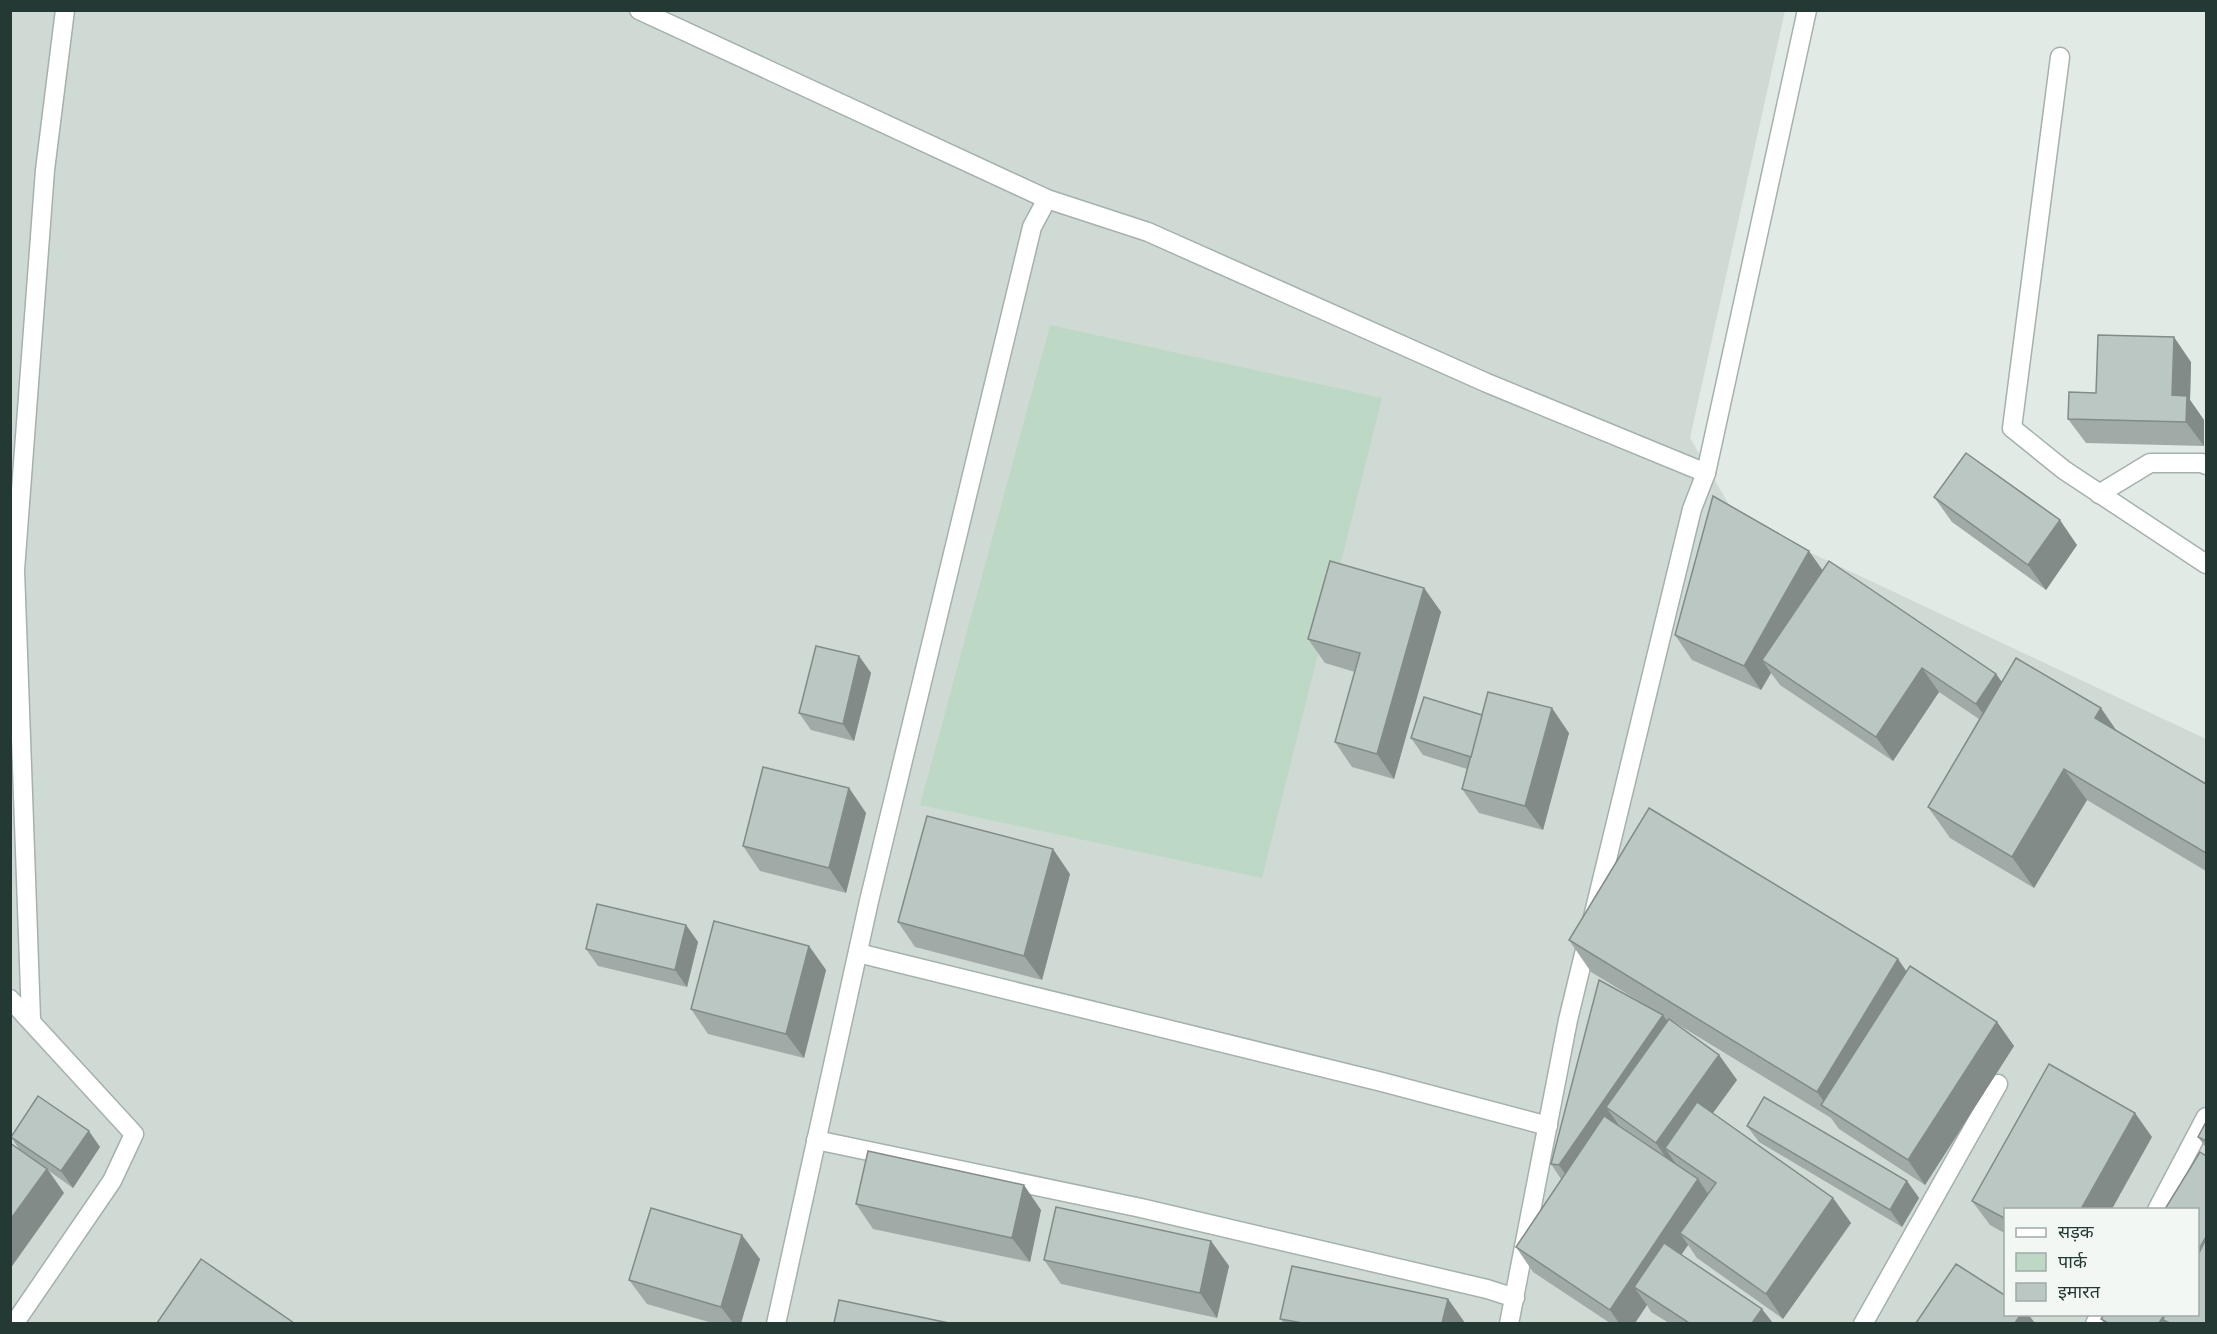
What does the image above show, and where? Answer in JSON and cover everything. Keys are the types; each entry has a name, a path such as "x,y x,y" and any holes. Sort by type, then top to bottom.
{"lane":[{"path":"31,1019 15,570 45,170 64,10"},
{"path":"639,10 1047,199 1148,232 1487,383 1706,473"},
{"path":"1509,1323 1568,1020 1692,509 1706,473 1806,10"},
{"path":"2060,57 2012,428 2064,470 2206,564"},
{"path":"776,1323 858,953 1032,227 1047,199"},
{"path":"2099,494 2150,463 2202,463 2206,465"},
{"path":"858,953 1382,1082 1548,1126"},
{"path":"10,999 31,1019 134,1134 112,1181 15,1323"},
{"path":"1863,1323 1998,1084"},
{"path":"2158,1208 2206,1117"},
{"path":"816,1140 1141,1208 1487,1289 1515,1298"}],"shaded area":[{"path":"10,11 1785,11 1690,438 1737,518 2206,739 2206,1323 11,1323"}],"green space":[{"path":"1050,325 1382,398 1262,878 920,805"}],"building":[{"path":"2098,335 2174,337 2172,395 2187,396 2186,422 2068,419 2069,392 2096,393"},
{"path":"1966,453 2060,520 2028,565 1934,497"},
{"path":"1713,496 1809,551 1744,666 1675,635"},
{"path":"1330,561 1424,588 1377,754 1335,742 1360,653 1308,639"},
{"path":"1829,561 1996,674 1976,704 1922,668 1876,737 1762,660"},
{"path":"816,646 859,656 843,724 799,713"},
{"path":"2016,658 2101,708 2095,718 2206,784 2206,853 2064,769 2012,857 1928,807"},
{"path":"1488,692 1552,708 1525,806 1462,789"},
{"path":"1424,697 1482,715 1471,757 1411,738"},
{"path":"763,767 849,788 829,868 743,846"},
{"path":"1649,808 1898,959 1817,1092 1569,940"},
{"path":"927,816 1053,849 1024,956 898,922"},
{"path":"597,904 686,925 675,970 586,949"},
{"path":"714,921 809,946 786,1034 691,1009"},
{"path":"1910,966 1997,1022 1908,1160 1821,1105"},
{"path":"1599,980 1663,1015 1559,1165 1551,1164"},
{"path":"1669,1019 1719,1055 1656,1143 1606,1107"},
{"path":"2049,1064 2135,1113 2082,1208 2004,1208 2004,1218 1972,1201"},
{"path":"38,1096 89,1131 61,1171 11,1137"},
{"path":"1764,1097 1907,1181 1890,1210 1747,1126"},
{"path":"1697,1102 1833,1198 1766,1294 1680,1233 1716,1183 1665,1148"},
{"path":"1604,1116 1698,1179 1610,1310 1516,1247"},
{"path":"2206,1122 2206,1141 2198,1137"},
{"path":"10,1143 47,1169 10,1220"},
{"path":"868,1151 1024,1185 1012,1238 856,1204"},
{"path":"2200,1152 2206,1156 2206,1237 2199,1249 2199,1208 2166,1208"},
{"path":"1056,1207 1211,1241 1200,1293 1044,1260"},
{"path":"651,1208 742,1235 721,1307 629,1280"},
{"path":"2206,1239 2206,1323 2170,1323 2163,1320 2164,1316 2199,1316 2199,1253"},
{"path":"1664,1243 1762,1309 1752,1323 1689,1323 1634,1287"},
{"path":"201,1259 294,1323 157,1323"},
{"path":"1956,1264 2004,1295 2004,1316 2020,1316 2015,1323 1916,1323"},
{"path":"1292,1266 1448,1299 1442,1323 1303,1323 1280,1319"},
{"path":"839,1300 949,1323 834,1323"},
{"path":"2103,1316 2164,1316 2159,1323 2108,1323 2101,1319"}]}
